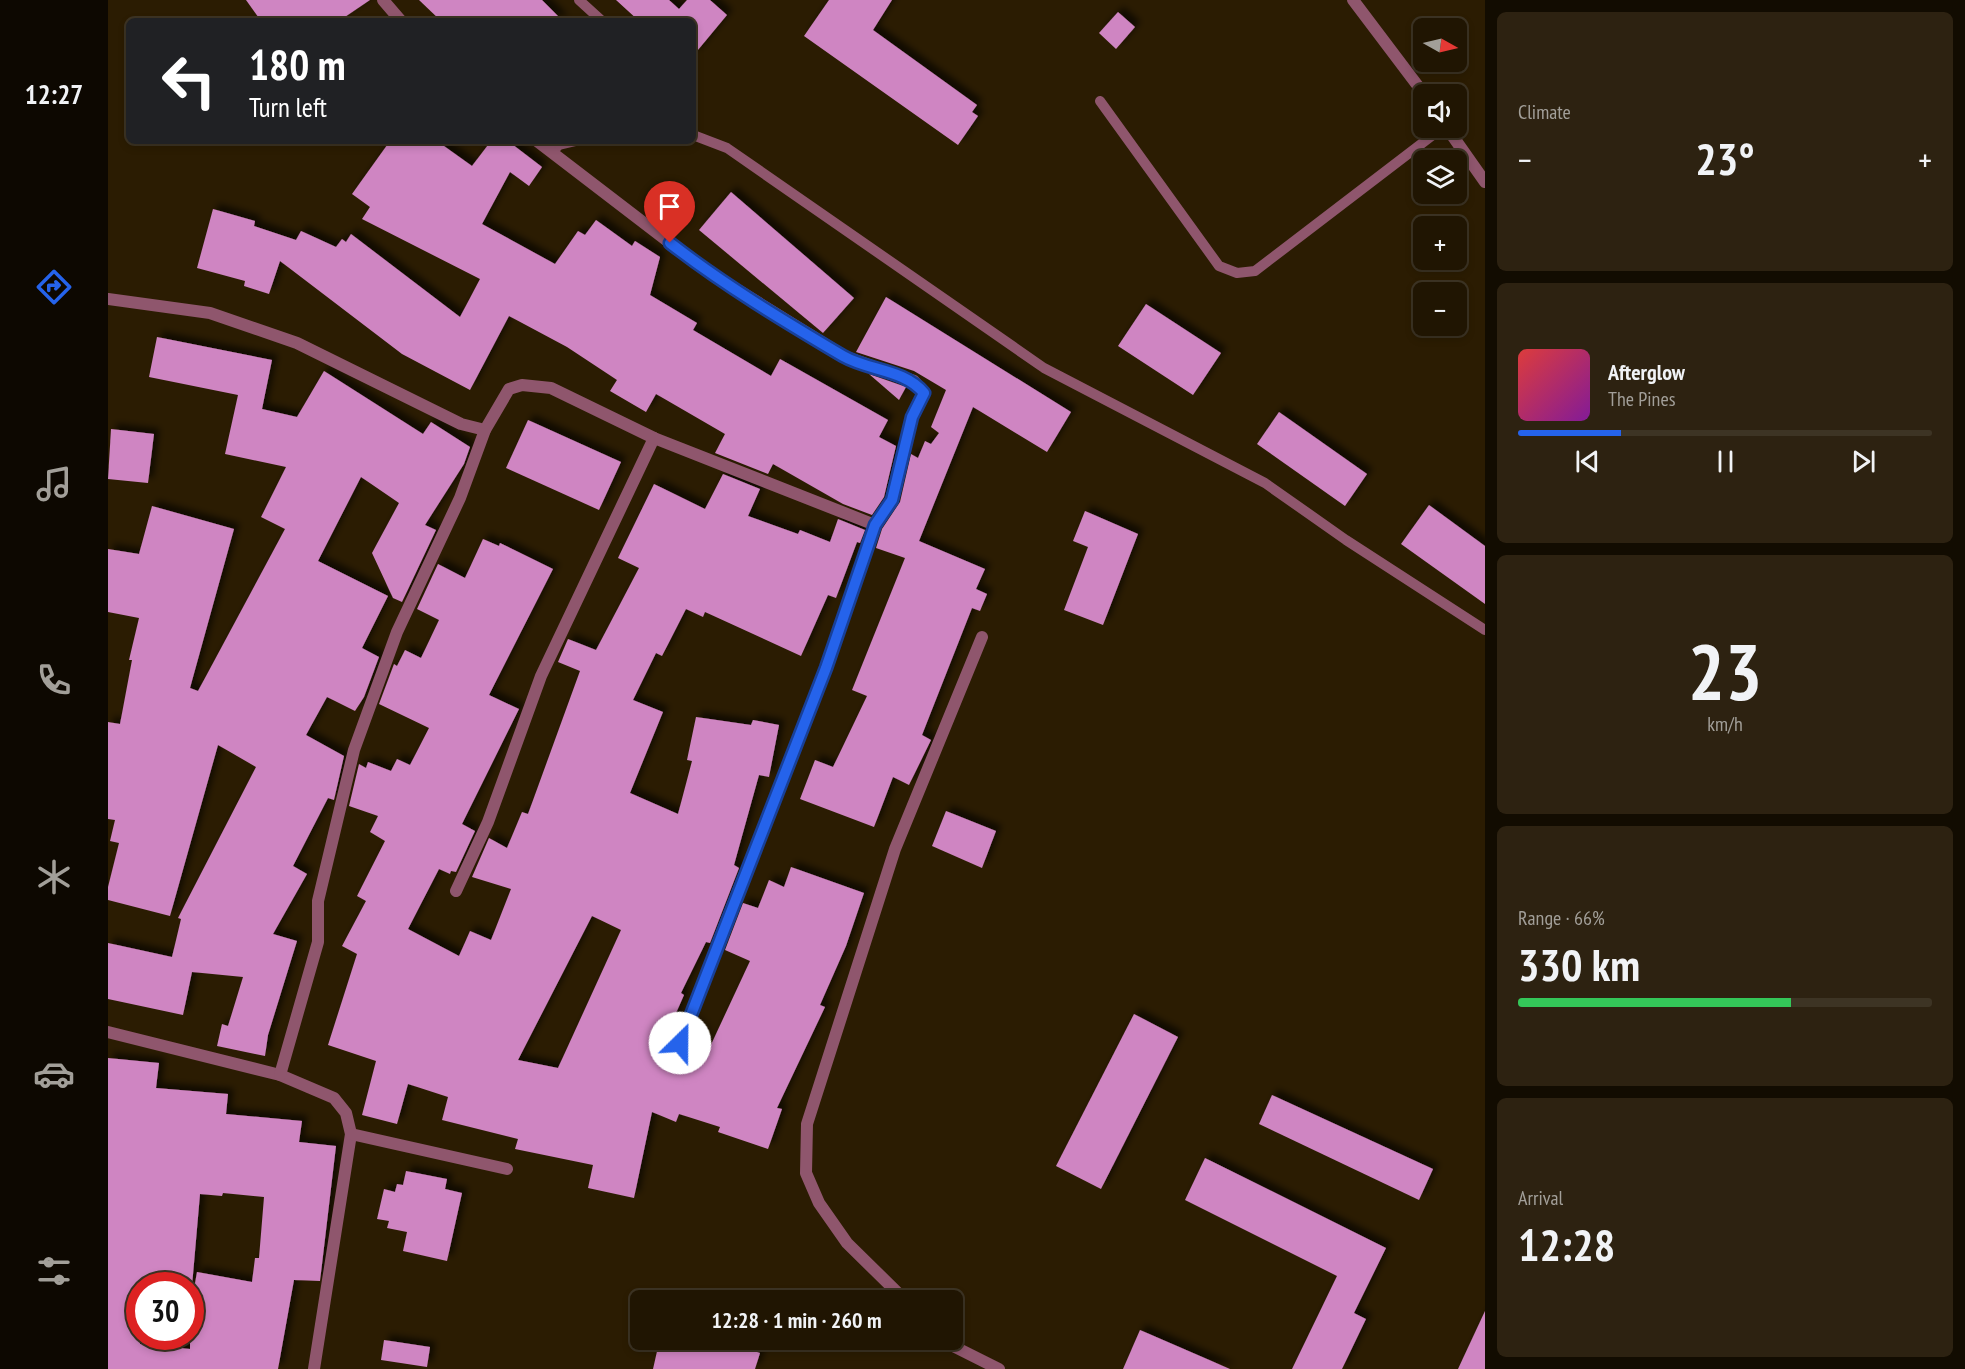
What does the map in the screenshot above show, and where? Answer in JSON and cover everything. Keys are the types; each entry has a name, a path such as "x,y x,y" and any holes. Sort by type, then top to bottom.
{"street":[{"path":"383,0 398,18"},
{"path":"1353,0 1416,84"},
{"path":"1452,138 1485,182"},
{"path":"541,144 704,269 846,357 914,381 924,393 912,417 892,500 875,525 826,668 672,1062"},
{"path":"108,299 210,313 297,343 460,424 485,430"},
{"path":"280,1075 318,942 318,901 354,750 397,632 460,498 485,430 503,395 509,389 522,385 551,388 654,438 875,525"},
{"path":"456,891 488,822 541,676 654,438"},
{"path":"895,1290 847,1243 819,1203 806,1173 807,1124 895,849 982,637"},
{"path":"108,1032 280,1075 334,1098 346,1113 351,1134 314,1369"},
{"path":"351,1134 507,1169"},
{"path":"959,1350 999,1369"}],"lane":[{"path":"579,0 599,18"},
{"path":"1100,101 1220,266 1238,273 1255,271 1431,138"},
{"path":"696,136 727,148 1044,368 1264,483 1346,540 1485,630"},
{"path":"552,152 566,144"}],"building":[{"path":"246,0 370,0 343,18 259,18"},
{"path":"419,0 542,0 560,18 438,18"},
{"path":"616,0 669,0 679,9 687,0 710,0 727,15 696,52 696,18 636,18"},
{"path":"829,0 892,0 873,30 977,105 972,112 978,116 958,145 804,36"},
{"path":"1118,12 1135,27 1116,49 1099,33"},
{"path":"388,144 441,144 472,166 489,144 512,144 542,167 529,186 510,172 482,224 555,264 578,231 585,235 596,220 632,246 635,241 660,257 650,295 697,323 693,330 771,376 780,359 888,420 879,437 896,446 884,497 872,515 843,504 773,464 768,474 715,453 725,434 656,394 646,412 610,391 617,380 567,347 509,316 470,390 402,354 280,261 269,294 244,286 245,281 197,268 213,209 255,221 254,226 296,240 301,231 336,247 342,239 346,242 351,234 460,317 480,279 362,219 370,207 352,194"},
{"path":"731,192 854,298 823,333 699,230"},
{"path":"886,297 1071,412 1047,452 973,407 919,541 985,569 976,589 987,594 980,611 972,608 922,735 931,740 909,785 893,777 874,827 800,799 815,760 833,767 867,696 852,690 905,558 876,548 882,529 900,502 911,454 918,458 925,441 931,444 939,433 931,427 946,390 914,371 856,352"},
{"path":"1146,304 1221,353 1193,395 1118,346"},
{"path":"157,337 272,360 262,409 297,417 324,371 423,434 431,422 470,447 464,464 425,525 436,530 402,602 393,598 372,553 399,503 361,477 318,561 388,596 362,648 379,657 364,697 355,711 327,697 306,735 344,756 334,800 328,798 293,866 307,874 273,934 297,941 268,1035 265,1056 217,1046 222,1024 228,1026 243,977 192,972 183,1015 108,999 108,943 172,957 181,919 178,918 256,767 218,745 170,916 108,900 108,887 119,843 110,841 115,820 108,819 108,722 120,724 132,660 129,660 139,618 108,612 108,549 139,554 152,506 234,529 190,688 198,691 285,529 261,517 286,467 225,454 238,395 149,377"},
{"path":"869,374 906,387 899,400"},
{"path":"1279,412 1367,474 1345,506 1257,444"},
{"path":"528,420 621,462 599,510 506,468"},
{"path":"111,429 154,434 148,483 108,479"},
{"path":"723,474 760,489 748,516 798,534 800,530 830,542 838,519 865,530 860,543 857,542 836,598 828,595 801,656 705,612 703,617 686,609 662,656 656,653 633,700 663,712 630,793 678,814 692,761 687,760 696,717 751,725 753,720 779,725 769,777 759,775 734,865 739,868 710,943 706,942 681,993 684,995 662,1045 668,1048 664,1060 666,1068 677,1069 683,1055 702,1064 750,961 725,950 743,903 758,908 769,880 784,887 791,867 864,893 846,946 820,1005 825,1007 777,1108 782,1109 768,1149 718,1132 720,1127 679,1114 676,1122 652,1112 634,1198 588,1188 593,1165 515,1149 518,1139 442,1120 448,1097 408,1084 397,1124 362,1115 376,1061 328,1045 357,954 342,946 366,901 357,896 385,841 370,832 378,816 349,806 359,764 366,768 368,762 391,771 397,759 410,765 429,728 379,704 394,664 397,666 405,650 421,658 439,620 417,609 438,564 465,578 483,539 499,546 500,543 553,569 489,695 519,709 462,824 475,831 456,872 451,871 450,874 439,869 408,929 459,956 470,931 491,940 511,889 472,877 489,838 507,848 522,812 528,814 580,671 558,662 568,639 596,650 639,568 618,558 654,484 705,509","holes":["592,916 621,930 558,1068 518,1060"]},
{"path":"1429,505 1485,546 1485,604 1401,544"},
{"path":"1085,511 1138,534 1103,625 1064,610 1088,547 1073,541"},
{"path":"946,811 996,831 982,868 932,846"},
{"path":"1134,1014 1178,1037 1101,1189 1056,1166"},
{"path":"108,1058 159,1063 156,1088 228,1094 226,1114 302,1121 299,1142 336,1146 320,1281 294,1280 278,1369 108,1369","holes":["223,1193 264,1197 259,1258 255,1258 252,1282 204,1273 204,1350 126,1350 126,1272 193,1272 200,1194 222,1196"]},
{"path":"1272,1095 1433,1169 1419,1200 1259,1124"},
{"path":"1205,1158 1386,1248 1354,1313 1366,1319 1342,1369 1292,1369 1337,1276 1185,1200"},
{"path":"406,1171 447,1179 445,1189 462,1193 447,1261 403,1251 407,1232 387,1228 389,1221 377,1219 384,1189 395,1192 397,1184 403,1185"},
{"path":"1485,1311 1485,1369 1458,1369"},
{"path":"1140,1330 1230,1369 1123,1369"},
{"path":"384,1340 430,1347 427,1367 381,1360"},
{"path":"657,1350 751,1350 760,1353 755,1369 653,1369"}],"route":[{"path":"670,243 704,269 846,357 914,381 924,393 912,417 892,500 875,525 826,668 680,1043"}]}
